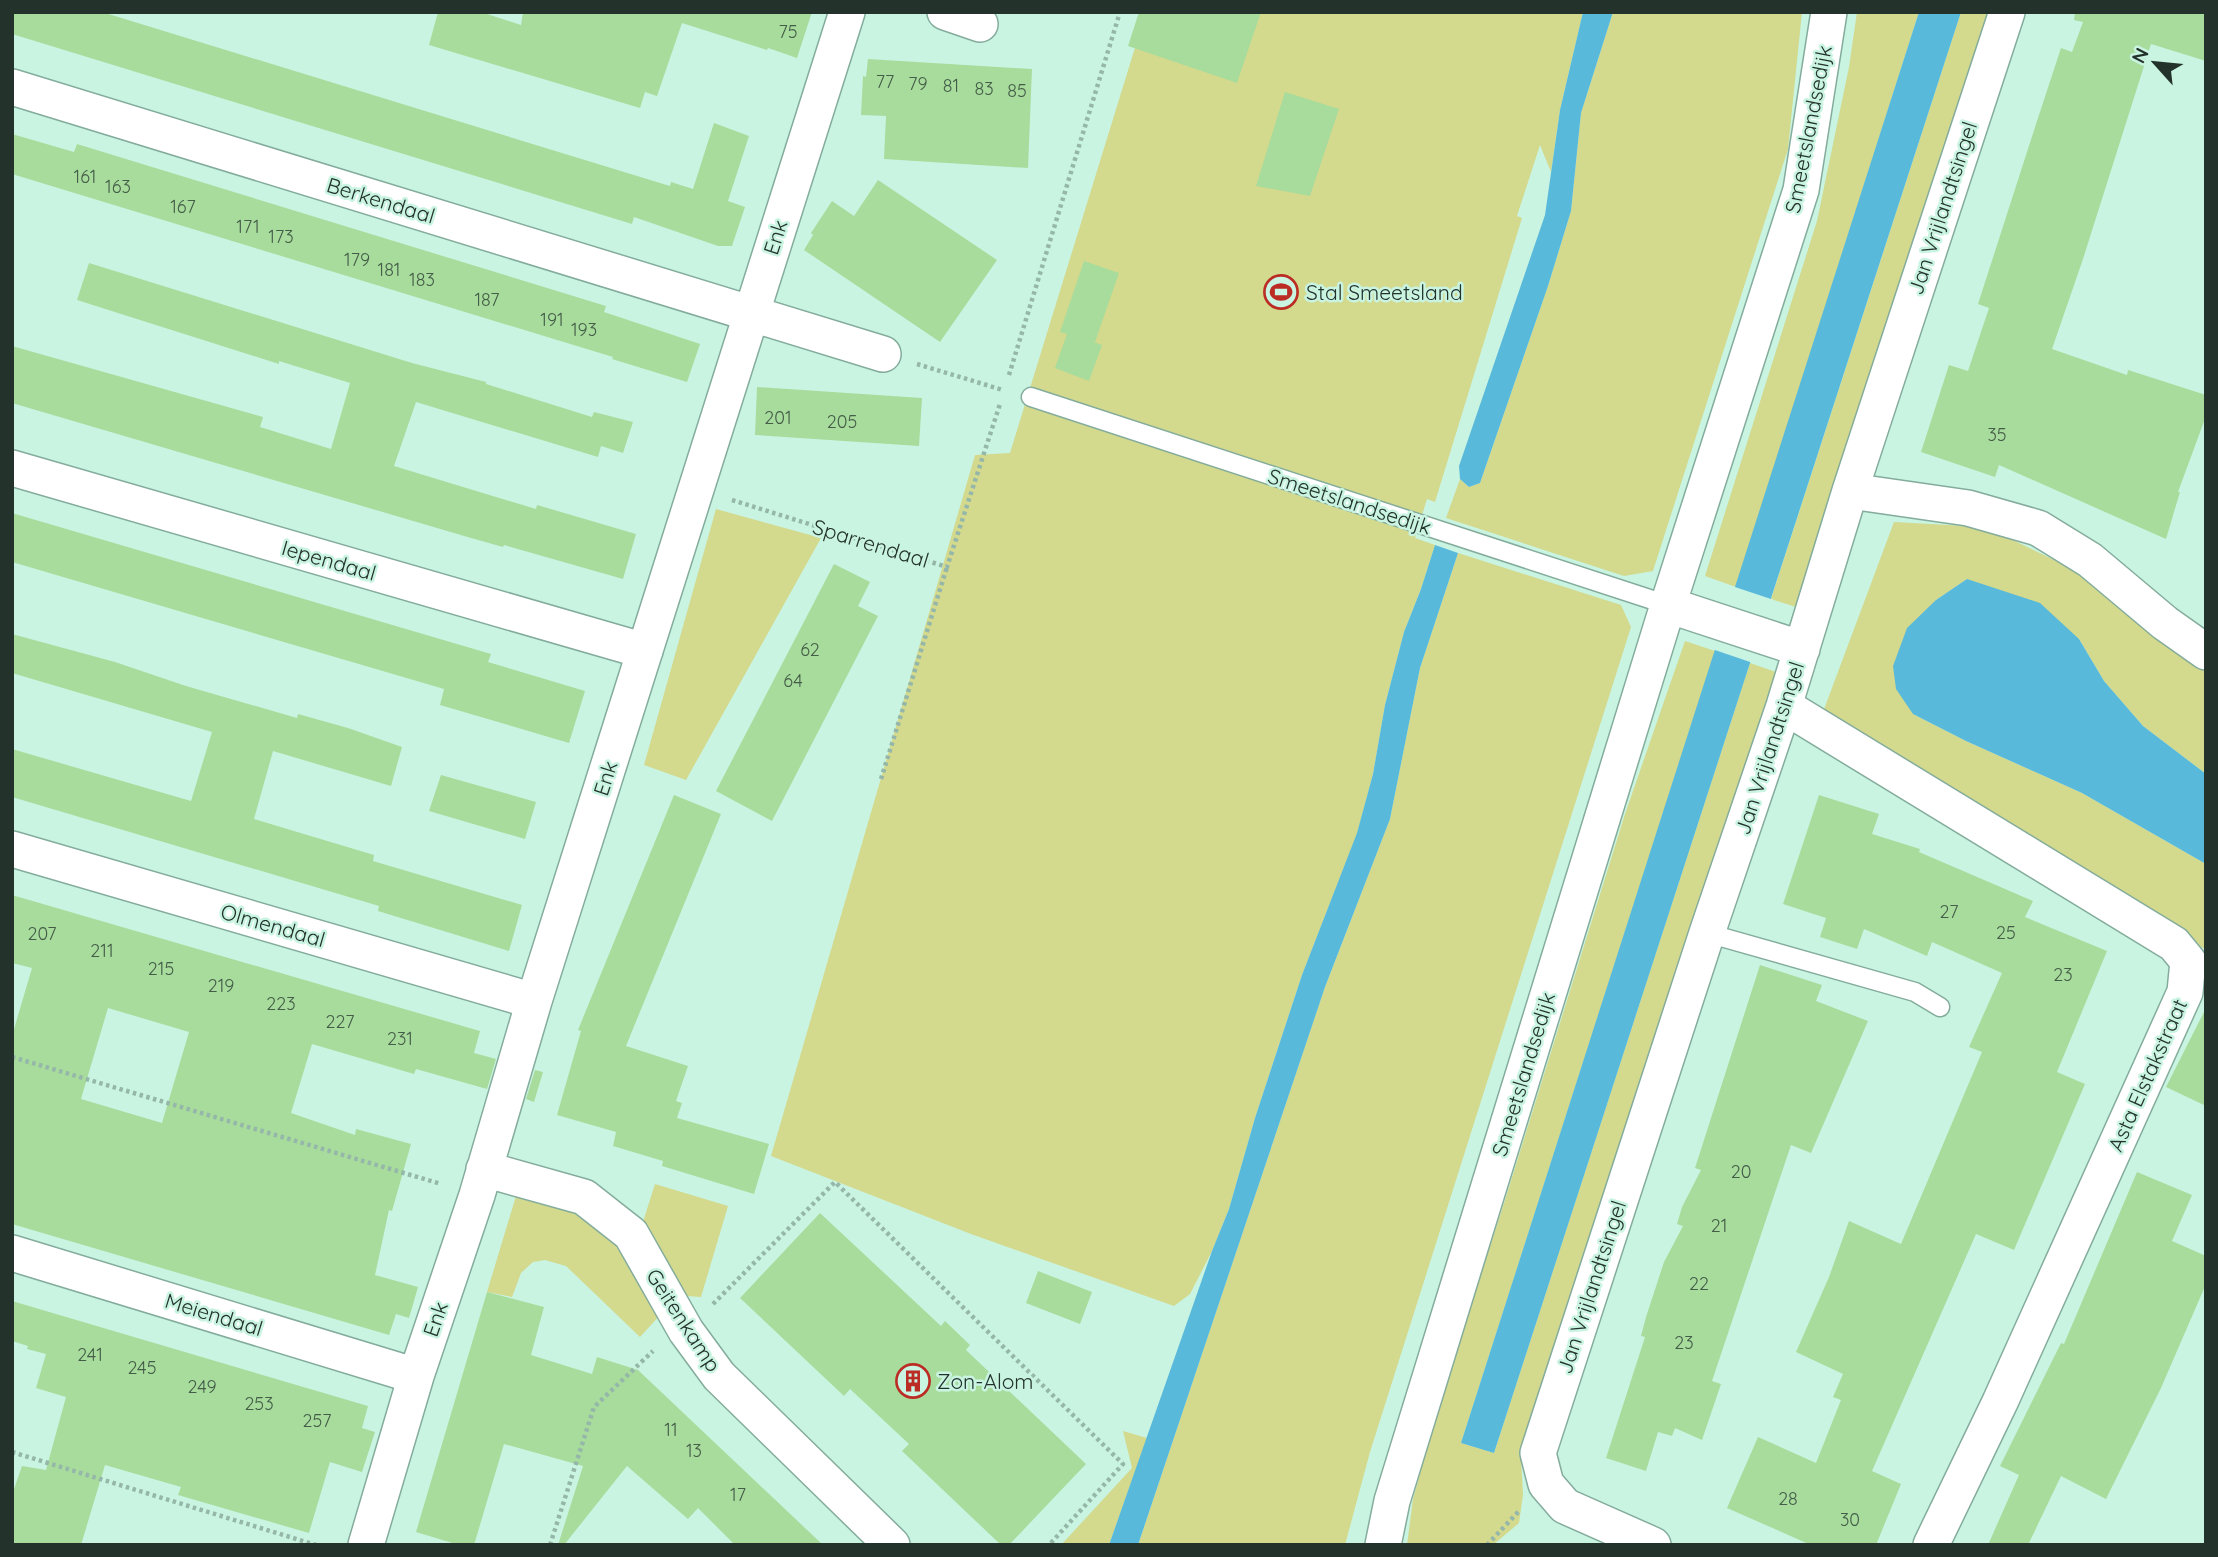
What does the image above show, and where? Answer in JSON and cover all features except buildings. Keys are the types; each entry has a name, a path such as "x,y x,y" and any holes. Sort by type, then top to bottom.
{"street":[{"name":"Enk","path":"366,1545 416,1376 481,1182 534,1001 847,12"},
{"path":"945,12 981,24"},
{"name":"Smeetslandsedijk","path":"1382,1545 1392,1501 1684,610 1801,190 1829,12"},
{"name":"Jan Vrijlandtsingel","path":"1555,1495 1538,1453 1707,933 1784,706 1790,645 1850,491 2007,12"},
{"name":"Berkendaal","path":"12,88 750,313"},
{"path":"750,313 883,354"},
{"name":"Iependaal","path":"12,468 646,651"},
{"path":"1850,491 1968,508 2038,528 2090,560 2165,623 2206,652"},
{"name":"Smeetslandsedijk","path":"1684,610 1790,645"},
{"name":"Asta Elstakstraat","path":"1784,706 2174,944 2197,965 2000,1402 1931,1545"},
{"name":"Olmendaal","path":"12,849 534,1001"},
{"name":"Geitenkamp","path":"481,1182 584,1197 631,1234 684,1327 719,1376 892,1545"},
{"name":"Meiendaal","path":"12,1253 416,1376"},
{"path":"1555,1495 1653,1545"}],"lane":[{"name":"Smeetslandsedijk","path":"1031,397 1684,610"},
{"path":"1707,933 1915,992 1940,1007"}],"path":[{"name":"Sparrendaal","path":"697,489 947,566 1005,390 1120,12"},
{"path":"883,354 1031,397"},
{"path":"881,779 947,566"},
{"path":"12,1058 481,1182"},
{"path":"550,1545 594,1407 684,1327 835,1182 1123,1464 1049,1545"},
{"path":"12,1452 316,1545"},
{"path":"1487,1545 1555,1495"}],"green space":[{"path":"1146,12 1583,12 1560,110 1551,172 1540,145 1517,216 1522,218 1435,502 1427,499 1415,538 1435,545 1404,632 1357,834 1302,975 1255,1118 1229,1209 1190,1294 1174,1306 971,1234 771,1156 975,455 1010,453"},
{"path":"1613,12 1802,12 1788,149 1653,571 1624,576 1446,518 1460,479 1469,487 1480,483 1548,286 1571,211 1581,113"},
{"path":"1857,12 1919,12 1736,587 1705,576 1817,221 1849,67"},
{"path":"1961,12 1989,12 1796,607 1771,599"},
{"path":"716,509 821,538 686,780 644,765"},
{"path":"1894,522 1986,527 2083,574 2176,653 2206,669 2206,774 2143,726 2104,681 2079,639 1967,579 1936,600 1913,714 2082,793 2206,864 2206,950 1823,712"},
{"path":"1458,553 1621,605 1631,627 1370,1452 1345,1545 1138,1545 1325,987 1390,819 1420,668"},
{"path":"1685,641 1715,651 1461,1443 1494,1453 1750,663 1776,672 1521,1457 1523,1495 1519,1523 1493,1545 1407,1545 1413,1499 1439,1404 1625,814"},
{"path":"655,1184 728,1206 701,1297 686,1296 642,1225"},
{"path":"516,1196 572,1210 609,1233 630,1261 661,1314 640,1337 566,1266 545,1260 533,1262 521,1273 512,1297 487,1292"},
{"path":"1123,1431 1147,1438 1109,1545 1061,1545 1132,1468"}],"water":[{"path":"1583,12 1613,12 1581,113 1571,211 1480,483 1469,487 1460,479 1459,466 1545,215 1560,110"},
{"path":"1919,12 1961,12 1494,1453 1461,1443"},
{"path":"1435,545 1458,553 1420,668 1390,819 1325,987 1138,1545 1109,1545 1229,1209 1255,1118 1302,975 1357,833 1373,774 1385,705 1404,632"},
{"path":"1967,579 2040,603 2079,639 2104,681 2143,726 2206,774 2206,864 2082,793 1913,714 1896,689 1893,666 1907,628 1936,600"}],"pier":[{"path":"1732,586 1774,600 1753,663 1712,649"}],"place":[{"name":"Stal Smeetsland","path":"1281,292"},
{"name":"Zon-Alom","path":"913,1381"}]}
